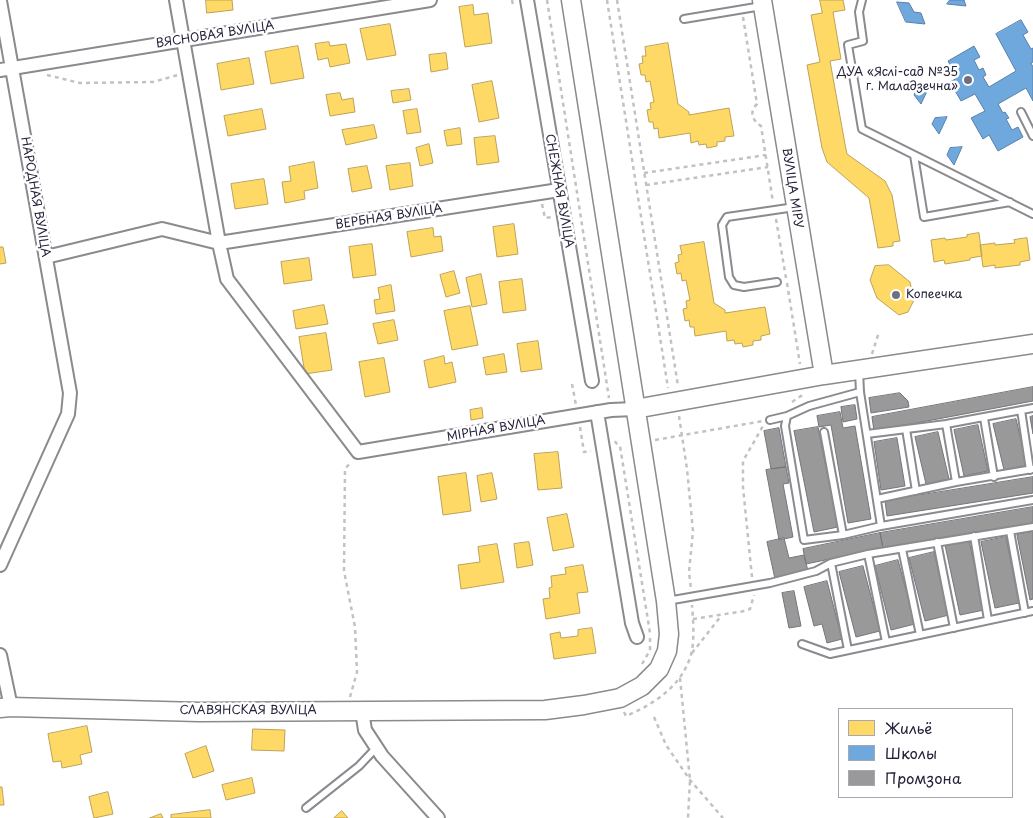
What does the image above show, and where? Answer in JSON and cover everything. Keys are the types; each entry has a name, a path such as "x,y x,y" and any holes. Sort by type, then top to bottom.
{"street":[{"path":"176,0 227,279 358,452"},
{"name":"ВЯСНОВАЯ ВУЛІЦА","path":"6,69 430,0"},
{"name":"СНЕЖНАЯ ВУЛІЦА","path":"527,0 592,381"},
{"name":"СЛАВЯНСКАЯ ВУЛІЦА","path":"5,707 199,712 545,710 620,698 642,686 659,669 667,651 669,634 666,601 571,0"},
{"name":"НАРОДНАЯ ВУЛІЦА","path":"0,1 6,69 46,257 70,393 68,414 0,565"},
{"name":"ВУЛІЦА МІРУ","path":"763,3 824,375"},
{"name":"ВЕРБНАЯ ВУЛІЦА","path":"219,243 558,190"},
{"path":"46,257 162,229 219,243"},
{"path":"635,409 824,375 1033,344"},
{"name":"МІРНАЯ ВУЛІЦА","path":"358,452 597,412 635,409"},
{"path":"597,412 632,623 636,637"},
{"path":"0,655 5,707"},
{"path":"354,711 377,747 438,818"}],"lane":[{"path":"862,0 859,12 863,41 848,45 862,129 1033,214"},
{"path":"684,19 742,10 763,3"},
{"path":"1021,112 1033,136"},
{"path":"914,155 924,217 1010,202"},
{"path":"777,282 744,287 734,285 729,277 722,225 727,218 795,207"},
{"path":"863,369 860,392 881,526"},
{"path":"770,420 787,416 809,406 860,392"},
{"path":"866,434 946,424 1033,408"},
{"path":"877,499 956,482 1032,469 1021,410"},
{"path":"787,416 785,426 804,540 843,535 881,526 1033,500"},
{"path":"984,418 994,476"},
{"path":"946,424 956,482"},
{"path":"906,429 916,491"},
{"path":"824,432 843,535"},
{"path":"666,601 752,586 816,571 831,563 868,554 1033,528"},
{"path":"1010,531 1025,613"},
{"path":"974,536 988,620"},
{"path":"937,542 954,628"},
{"path":"902,549 920,635"},
{"path":"868,554 886,642"},
{"path":"831,563 848,650"},
{"path":"802,644 830,654 1033,611"},
{"path":"306,808 359,766 377,747"}],"path":[{"path":"547,0 611,410"},
{"path":"607,0 668,388 678,387 618,0"},
{"path":"742,10 757,104 753,108 752,116 755,122 761,126 805,393 792,403"},
{"path":"41,74 80,83 154,82 189,71"},
{"path":"644,173 766,156"},
{"path":"646,184 768,167"},
{"path":"863,369 879,332"},
{"path":"572,384 576,410"},
{"path":"676,402 687,469 693,531 689,572 693,620 691,654"},
{"path":"578,421 584,452 770,420"},
{"path":"693,620 750,609 754,598 743,487 743,461 762,427 770,420"},
{"path":"614,435 616,443 620,446"},
{"path":"354,711 357,672 355,627 344,571 345,469 358,452"},
{"path":"626,716 648,706 668,691 680,677 691,654 722,615"},
{"path":"680,677 690,780 688,818"},
{"path":"654,717 666,745 690,780 724,818"}],"building: Жильё":[{"path":"206,0 232,0 233,10 207,13"},
{"path":"820,0 843,0 845,10 833,12 841,59 830,61 847,154 885,181 892,195 900,241 893,242 893,246 878,248 869,198 827,162 822,148 807,65 820,62 811,15 822,13"},
{"path":"473,5 474,15 488,13 492,43 465,47 459,7"},
{"path":"390,24 396,55 367,60 360,29"},
{"path":"329,42 330,46 346,44 350,63 330,67 328,58 318,60 315,44"},
{"path":"668,43 678,104 689,112 689,115 729,108 734,136 725,137 725,141 717,142 717,146 707,148 706,144 699,145 698,141 691,143 690,133 659,138 658,128 654,129 653,122 649,122 647,110 651,109 650,103 654,102 650,81 646,82 645,75 641,75 639,64 643,63 642,56 646,56 645,47"},
{"path":"298,46 304,78 271,84 265,52"},
{"path":"446,53 448,69 431,72 429,55"},
{"path":"249,58 254,84 221,90 217,64"},
{"path":"492,81 499,118 479,122 472,85"},
{"path":"409,89 411,100 393,103 391,91"},
{"path":"340,93 342,100 353,98 355,112 330,116 326,95"},
{"path":"262,109 266,129 228,136 224,116"},
{"path":"417,109 421,132 407,134 403,111"},
{"path":"374,125 377,138 346,145 342,130"},
{"path":"460,128 462,144 447,146 444,131"},
{"path":"495,136 499,162 477,165 474,138"},
{"path":"429,144 433,163 420,166 416,148"},
{"path":"314,162 318,188 304,191 305,199 285,203 282,182 291,181 289,167"},
{"path":"410,163 413,186 390,190 386,166"},
{"path":"367,166 372,188 352,192 348,169"},
{"path":"264,179 268,204 235,209 231,184"},
{"path":"514,224 518,254 497,257 493,227"},
{"path":"433,228 434,237 441,236 443,251 411,257 407,232"},
{"path":"979,233 982,256 945,264 944,260 934,262 931,240 967,237 967,235"},
{"path":"1027,238 1030,260 1020,262 1020,265 995,268 995,265 983,267 980,245 1015,243 1014,240"},
{"path":"704,242 714,303 725,310 725,313 765,307 770,334 761,336 761,340 753,341 753,345 743,347 742,343 735,344 734,340 727,341 726,331 695,336 694,327 690,327 689,320 685,321 683,309 687,308 686,301 690,300 686,280 682,281 681,273 677,274 675,263 679,262 678,255 682,254 680,246"},
{"path":"372,244 376,275 353,278 349,247"},
{"path":"0,247 3,247 6,263 0,264"},
{"path":"309,258 312,280 284,284 281,262"},
{"path":"889,265 910,282 914,300 908,312 899,315 877,298 870,280 875,266"},
{"path":"454,271 460,293 446,297 440,275"},
{"path":"481,274 487,304 472,307 466,278"},
{"path":"522,279 526,310 503,313 499,282"},
{"path":"391,285 395,311 376,314 374,300 380,299 378,288"},
{"path":"324,305 328,324 296,329 293,311"},
{"path":"470,306 478,345 452,350 444,311"},
{"path":"394,320 398,340 378,344 373,324"},
{"path":"326,333 332,370 305,374 299,337"},
{"path":"538,341 542,369 521,372 517,344"},
{"path":"504,354 507,372 486,375 483,358"},
{"path":"444,356 445,364 452,362 456,382 429,388 424,361"},
{"path":"384,358 390,392 365,397 359,362"},
{"path":"482,408 483,418 471,420 470,410"},
{"path":"558,452 562,488 538,490 534,454"},
{"path":"466,473 471,511 443,515 438,477"},
{"path":"492,473 497,499 481,502 477,476"},
{"path":"567,514 574,547 553,551 547,518"},
{"path":"529,542 533,565 517,568 514,544"},
{"path":"497,544 504,582 461,589 458,565 480,562 478,547"},
{"path":"583,565 588,592 577,593 580,613 546,619 543,599 550,598 551,576 566,574 565,568"},
{"path":"592,628 596,653 554,659 550,634 560,632 561,638 578,636 578,630"},
{"path":"87,726 92,752 80,755 82,764 62,768 61,761 53,762 48,734"},
{"path":"253,729 285,730 284,751 252,750"},
{"path":"206,746 214,771 193,778 185,754"},
{"path":"252,778 255,793 226,800 222,785"},
{"path":"0,787 2,787 4,805 0,805"},
{"path":"108,792 113,814 94,818 89,797"},
{"path":"210,810 211,818 171,818 171,815"},
{"path":"342,811 348,818 334,818"},
{"path":"161,814 163,818 150,818"}],"building: Школы":[{"path":"950,0 964,0 966,6 947,4"},
{"path":"897,2 909,3 914,12 921,13 925,24 906,22"},
{"path":"1021,20 1028,32 1023,35 1031,49 1033,48 1033,62 1031,63 1033,67 1033,101 1026,88 998,104 1003,113 1005,112 1009,118 1006,119 1012,130 1018,127 1023,137 998,151 989,135 983,139 971,118 985,111 975,94 961,101 950,82 957,78 948,61 974,46 980,57 974,60 979,70 983,68 986,75 983,77 989,87 1016,71 996,34"},
{"path":"929,87 921,104 914,95 917,88"},
{"path":"947,117 939,134 932,124 935,118"},
{"path":"962,147 954,165 947,155 950,148"}],"building: Промзона":[{"path":"1033,387 1033,401 874,431 872,417"},
{"path":"900,393 908,401 909,407 871,413 869,398"},
{"path":"855,405 857,419 843,422 841,407"},
{"path":"840,412 843,428 855,426 871,519 848,523 831,425 819,427 817,416"},
{"path":"1033,416 1033,434 1030,417"},
{"path":"1016,419 1027,465 1004,470 993,424"},
{"path":"978,425 988,471 964,476 954,430"},
{"path":"818,427 838,527 814,532 794,431"},
{"path":"779,428 786,467 771,469 764,431"},
{"path":"938,432 949,479 926,484 915,437"},
{"path":"897,438 905,486 881,490 874,442"},
{"path":"786,467 789,483 783,484 793,537 779,540 766,470"},
{"path":"1033,477 1033,493 887,516 885,501"},
{"path":"1033,507 1033,523 883,548 880,533"},
{"path":"1033,532 1033,599 1030,600 1017,535"},
{"path":"880,533 883,548 806,564 803,549"},
{"path":"1006,537 1019,603 995,608 981,542"},
{"path":"784,538 789,558 804,555 808,571 775,579 767,542"},
{"path":"969,540 984,610 960,615 945,545"},
{"path":"934,552 949,615 925,621 909,558"},
{"path":"898,560 915,624 891,630 875,566"},
{"path":"863,566 880,631 856,637 839,572"},
{"path":"827,581 842,639 827,643 822,624 814,626 804,587"},
{"path":"794,591 801,626 789,628 782,593"}],"place":[{"name":"ДУА «Яслі-сад №35 г. Маладзечна»","path":"968,80"},
{"name":"Копеечка","path":"896,295"}]}
